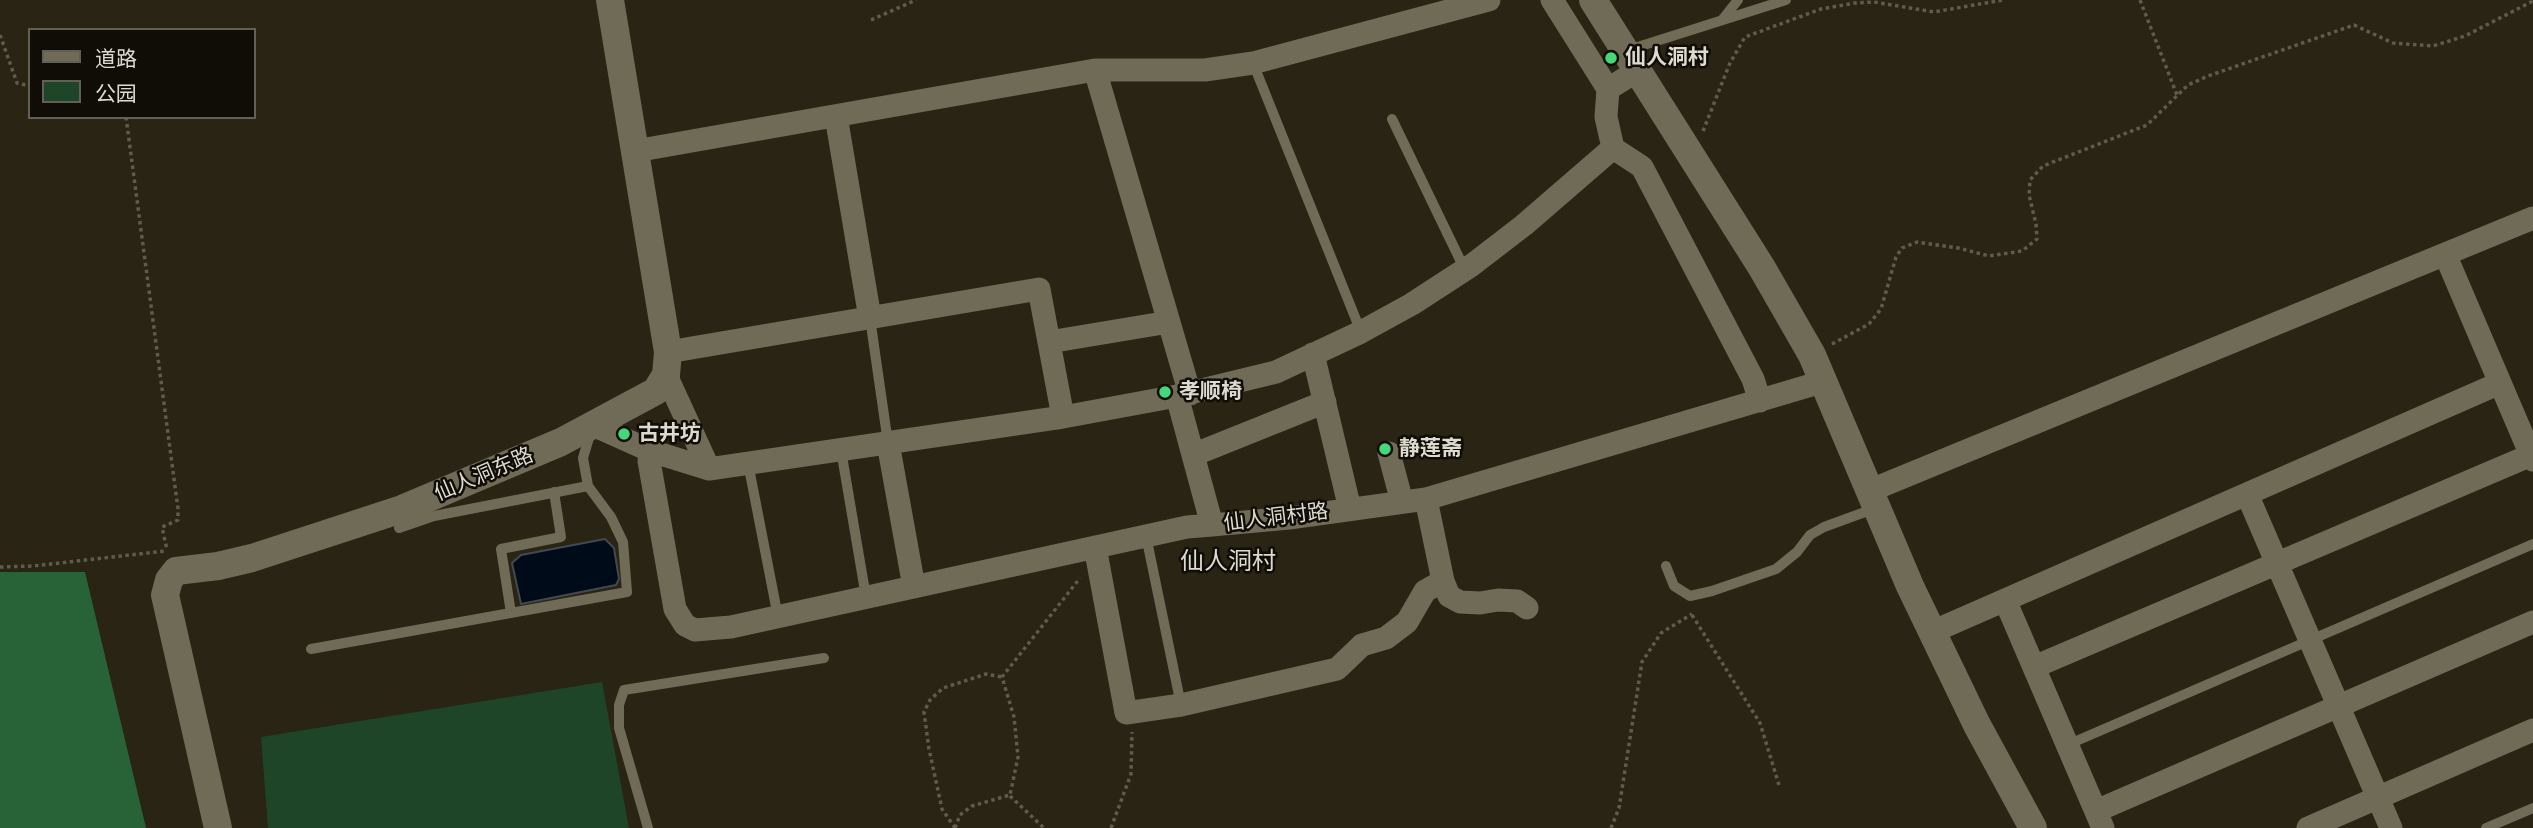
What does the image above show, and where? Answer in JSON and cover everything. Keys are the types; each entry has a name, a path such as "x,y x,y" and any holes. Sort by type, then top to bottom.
{"street":[{"path":"610,0 667,363 709,469"},
{"path":"635,151 1096,70 1205,70 1253,63 1489,0"},
{"path":"1552,0 1608,89"},
{"path":"1592,0 1762,268 1812,355 1932,632 1977,725 2033,828"},
{"path":"1630,61 1608,89 1606,117 1613,148 1642,167 1753,379 1760,401"},
{"name":"仙人洞村路","path":"1096,70 1169,322 1193,455 1212,525 1426,499 1825,382"},
{"path":"836,116 870,317"},
{"path":"593,425 651,451 709,469 1063,417 1184,395 1276,372 1361,332 1465,270 1524,225 1613,148"},
{"path":"1873,499 2533,218"},
{"path":"2034,667 2532,458 2445,254"},
{"path":"667,363 870,317 1039,289 1063,417"},
{"path":"1049,342 1169,322"},
{"path":"1313,354 1350,509"},
{"name":"仙人洞东路","path":"171,561 252,558 402,509 561,442 656,391 667,363"},
{"path":"1932,632 2500,383"},
{"path":"1193,455 1325,401"},
{"path":"888,443 914,587"},
{"path":"651,451 649,461 675,609 685,625 695,630 731,626 914,587 1096,555 1146,536 1187,527 1212,525"},
{"path":"1389,453 1402,502"},
{"path":"2247,494 2391,828"},
{"path":"1426,499 1443,581 1449,596 1460,602 1517,601 1527,608"},
{"path":"1096,555 1126,713 1181,705 1337,669 1362,645 1386,638 1407,622 1425,590 1443,581"},
{"path":"171,561 165,594 218,828"},
{"path":"2005,600 2099,819 2339,706 2533,622"},
{"path":"2308,828 2533,730"}],"lane":[{"path":"1721,20 1738,0"},
{"path":"1630,61 1721,20 1786,0"},
{"path":"1253,63 1361,332"},
{"path":"1392,119 1465,270"},
{"path":"870,317 888,443"},
{"path":"311,649 627,593 623,542 611,517 588,486 583,458 593,425"},
{"path":"841,450 866,597"},
{"path":"748,463 778,617"},
{"path":"400,528 434,516 588,486"},
{"path":"511,613 501,548 561,537 554,492"},
{"path":"1666,566 1674,586 1690,596 1712,591 1776,569 1797,552 1810,535 1873,499"},
{"path":"1146,536 1181,705"},
{"path":"2067,745 2533,544"},
{"path":"648,828 619,728 619,705 624,690 824,658"},
{"path":"2486,828 2533,808"}],"path":[{"path":"871,20 916,0"},
{"path":"1691,155 1705,128 1730,63 1745,37 1821,9 1855,3 1874,2 1934,12 2003,0"},
{"path":"2140,0 2177,95"},
{"path":"1812,355 1869,324 1881,309 1892,268 1902,248 1917,242 1989,256 2022,251 2037,239 2029,195 2031,180 2043,166 2147,125 2188,85 2354,25 2393,43 2433,46 2465,36 2533,1"},
{"path":"0,35 16,83 28,86"},
{"path":"0,567 171,561 162,527 178,520 178,509 126,119"},
{"path":"1002,677 1096,555"},
{"path":"1690,596 1692,614 1760,723 1779,785"},
{"path":"1611,828 1619,808 1642,662 1661,633 1692,614"},
{"path":"1002,677 986,674 943,688 930,700 924,712 929,749 943,809 955,828 960,815 972,806 1010,795"},
{"path":"1002,677 1014,717 1018,757 1010,795"},
{"path":"1111,828 1131,774 1133,737 1126,713"},
{"path":"1010,795 1044,828"}],"green space":[{"path":"0,572 85,572 146,828 0,828"},
{"path":"602,682 629,828 268,828 261,737"}],"water":[{"path":"605,539 614,548 619,579 616,585 521,604 512,563 521,555"}],"place":[{"name":"仙人洞村","path":"1611,58"},
{"name":"孝顺椅","path":"1165,392"},
{"name":"古井坊","path":"624,434"},
{"name":"静莲斋","path":"1385,449"}],"district":[{"name":"仙人洞村","path":"1228,562"}]}
